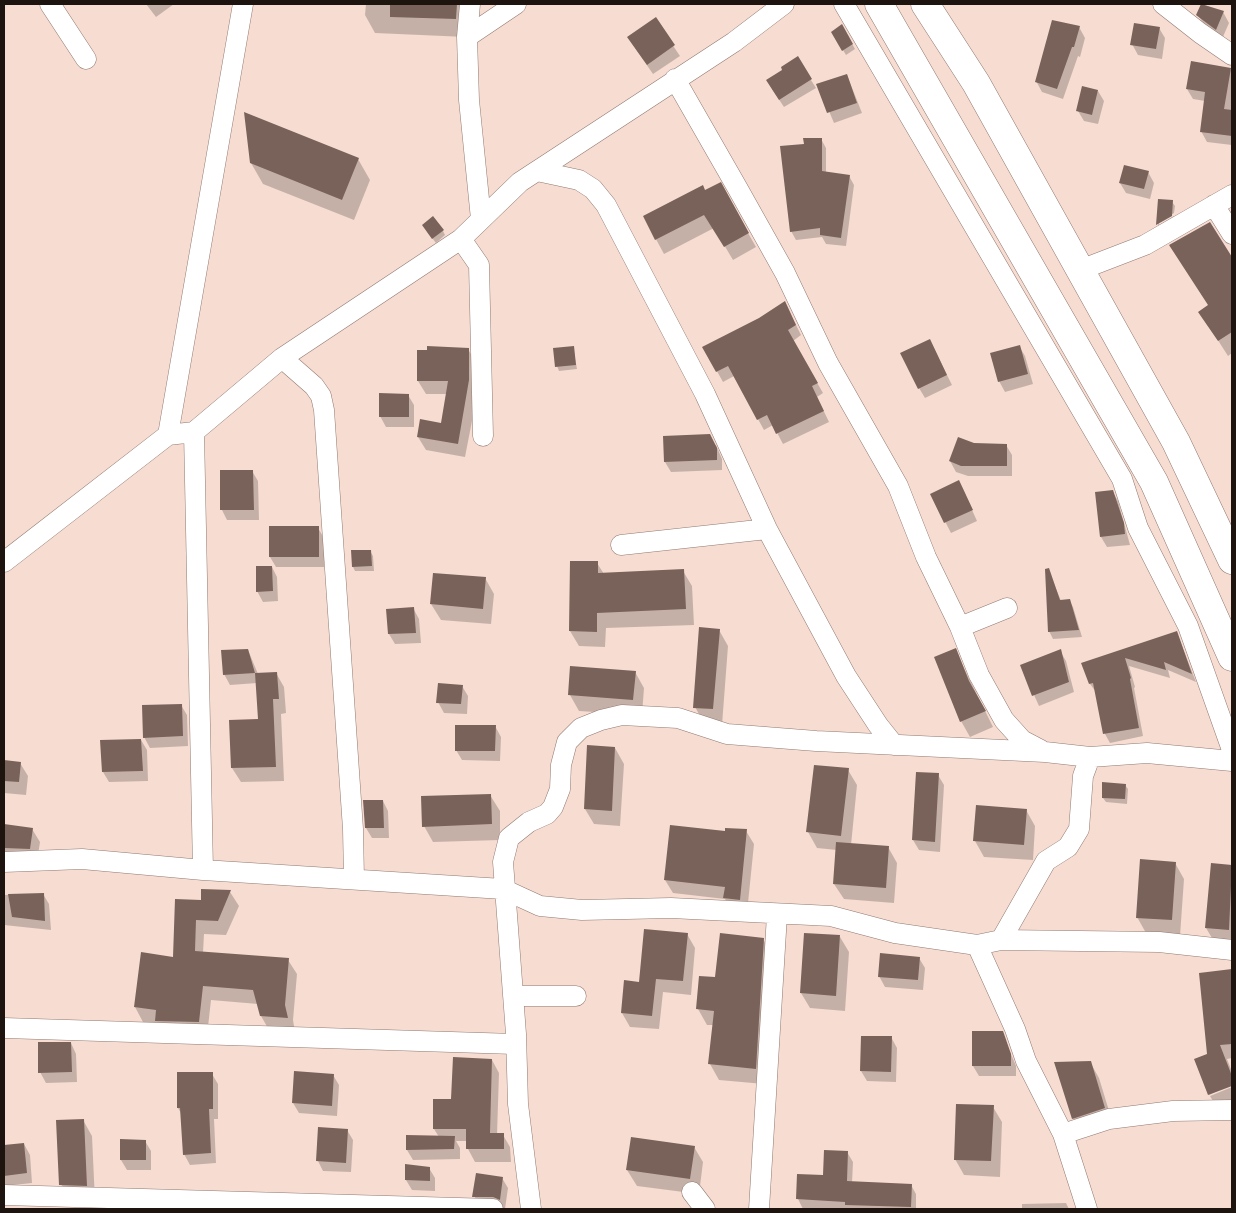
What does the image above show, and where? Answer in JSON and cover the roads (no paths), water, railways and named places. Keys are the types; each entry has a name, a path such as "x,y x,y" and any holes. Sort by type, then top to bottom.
{"main road":[{"path":"880,4 1154,482 1232,656"},
{"path":"925,4 976,83 1176,442 1232,560"}],"street":[{"path":"50,4 86,59"},
{"path":"168,435 243,4"},
{"path":"470,4 467,38 468,100 481,219"},
{"path":"467,38 516,4"},
{"path":"4,562 168,435 194,432 282,358 461,239 502,197 537,171 734,42 784,4"},
{"path":"844,4 1122,479 1138,528 1188,626 1232,750"},
{"path":"1163,4 1232,55"},
{"path":"675,79 785,273 828,363 898,486 926,557 960,627 980,675 1004,720 1022,740 1045,752"},
{"path":"537,171 579,180 593,189 606,205 705,394 767,529 846,676 878,725 894,744"},
{"path":"1080,270 1145,245 1232,195"},
{"path":"1214,205 1232,234"},
{"path":"461,239 479,265 483,436"},
{"path":"282,358 314,386 321,396 324,410 353,829 354,880"},
{"path":"194,432 203,870"},
{"path":"620,546 767,529"},
{"path":"960,627 1006,608"},
{"path":"531,1209 518,1104 513,996 502,862 510,838 529,822 547,814 553,807 560,789 561,765 567,742 581,728 601,720 622,715 678,718 727,734 816,741 1045,752 1090,757 1147,753 1232,761"},
{"path":"1001,940 1046,861 1068,847 1078,829 1083,776 1090,757"},
{"path":"4,862 82,859 203,870 504,889 540,906 582,910 670,908 777,915 831,916 895,933 977,945 1001,940 1159,942 1232,950"},
{"path":"759,1209 777,915"},
{"path":"977,945 1015,1029 1026,1061 1063,1134 1087,1209"},
{"path":"513,996 576,996"},
{"path":"4,1028 515,1044"},
{"path":"1063,1134 1109,1119 1173,1111 1232,1110"},
{"path":"692,1192 706,1209"},
{"path":"4,1195 493,1209"}]}
